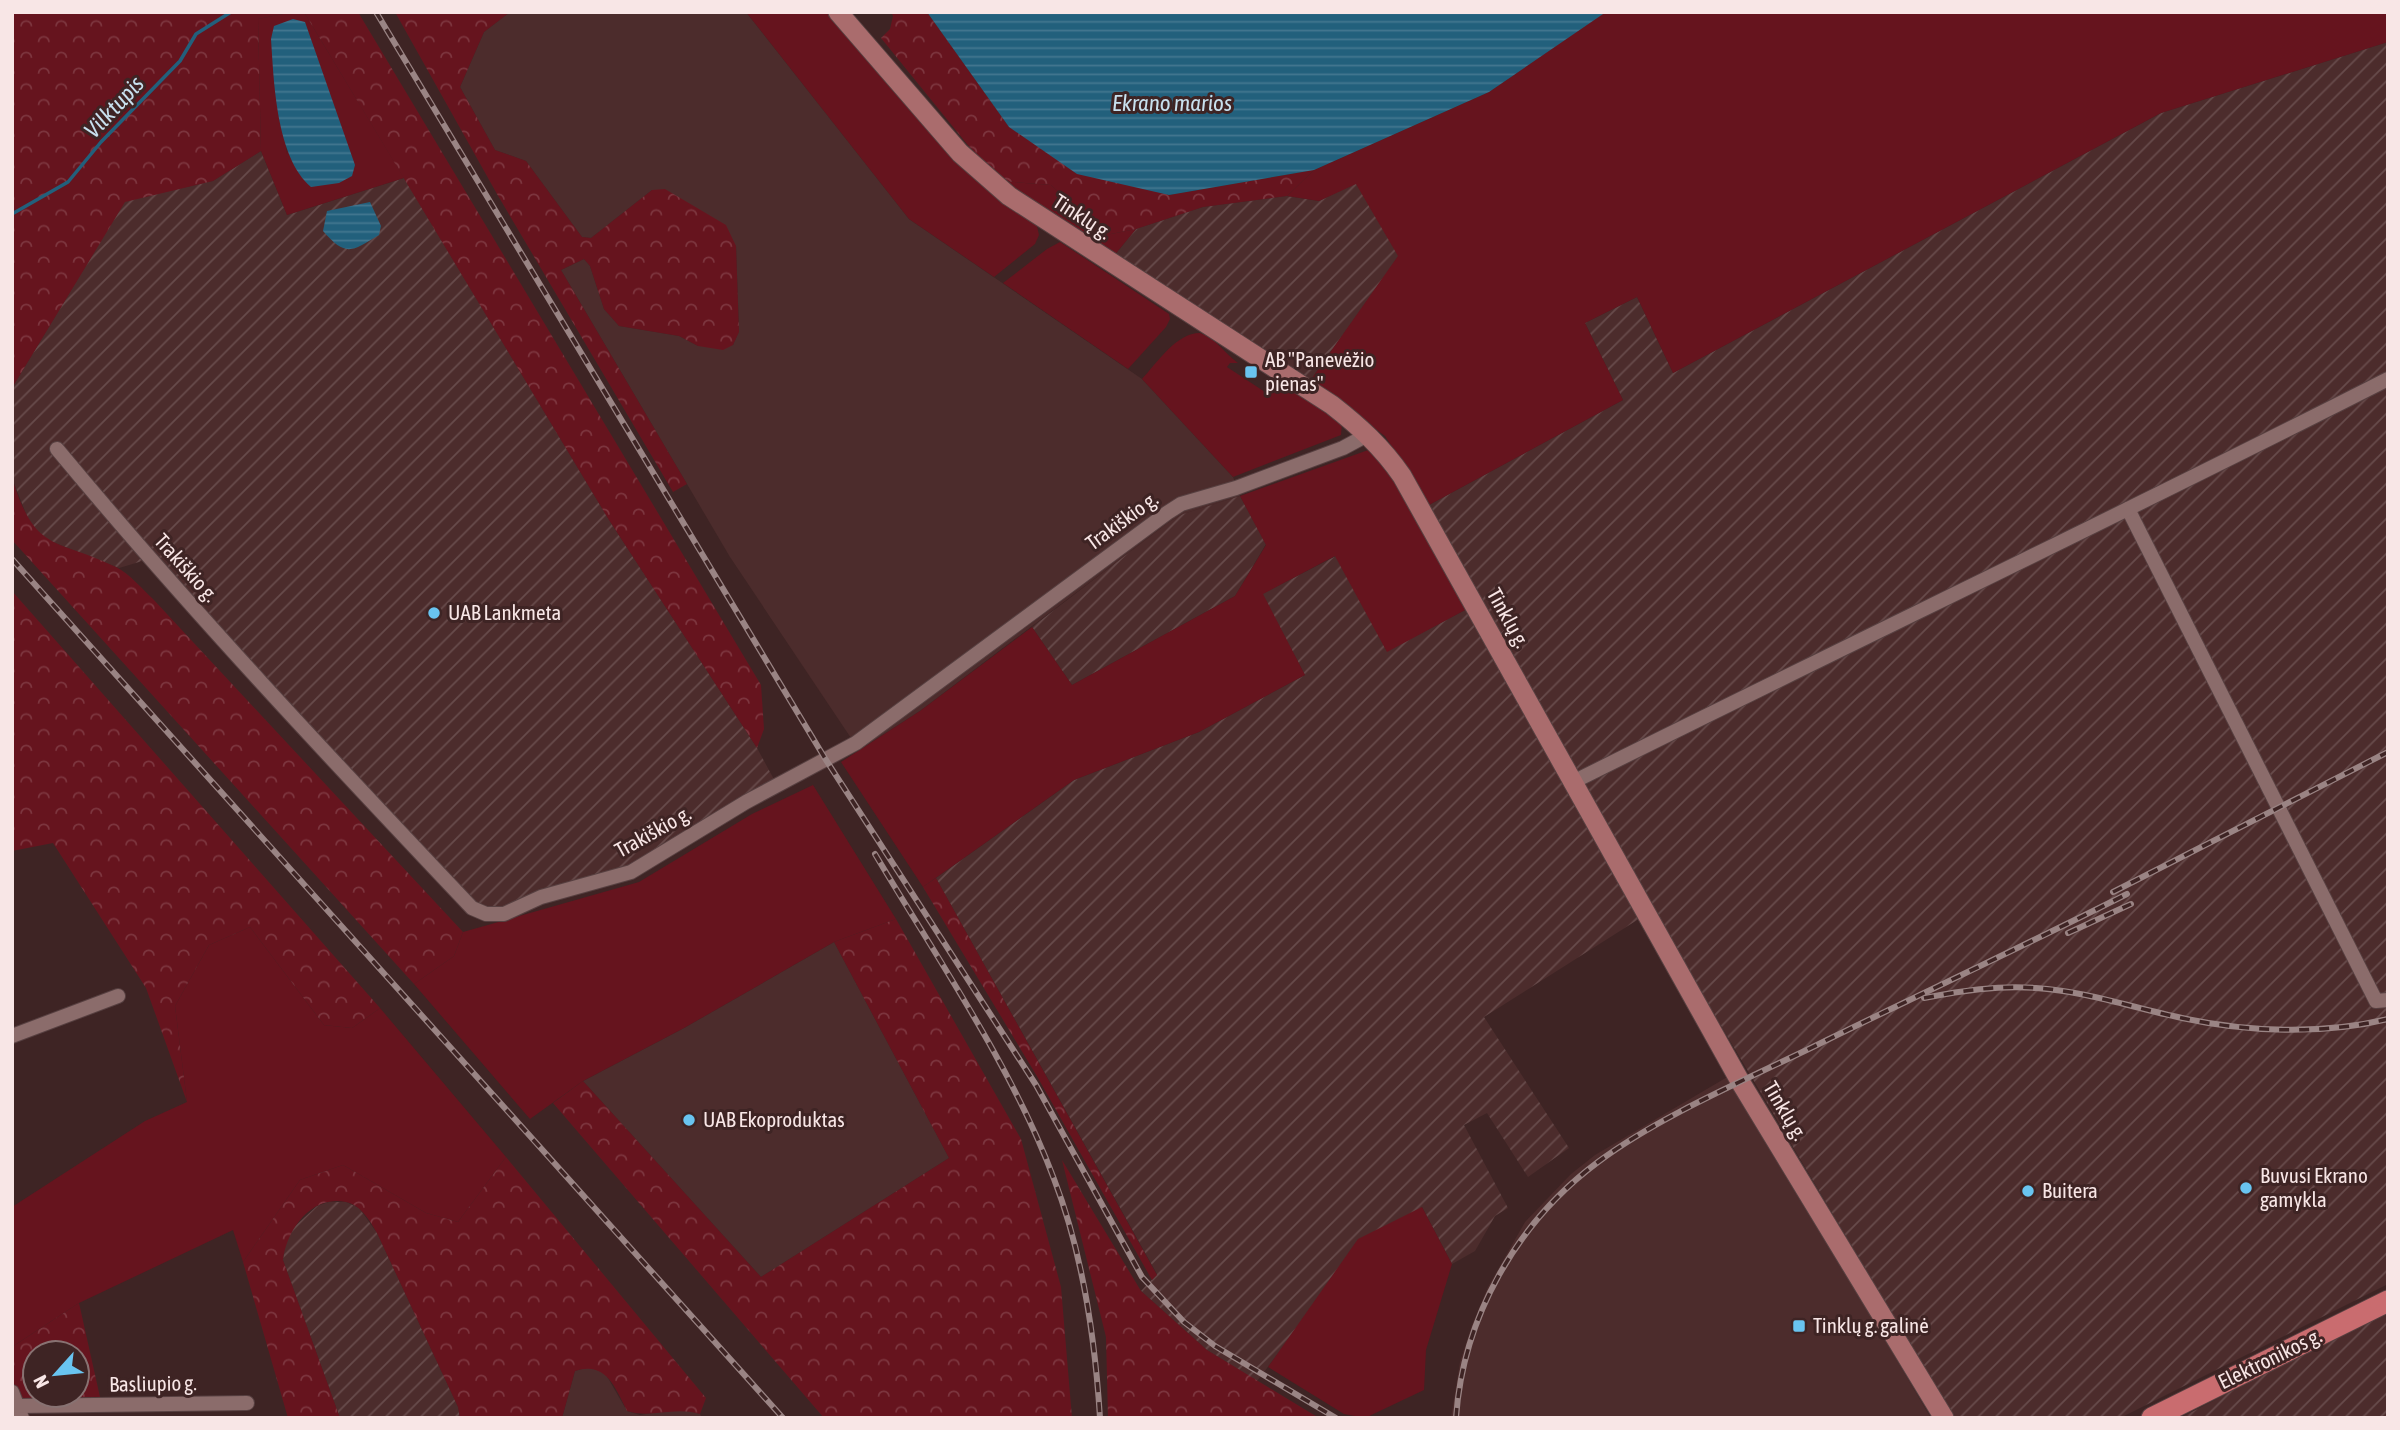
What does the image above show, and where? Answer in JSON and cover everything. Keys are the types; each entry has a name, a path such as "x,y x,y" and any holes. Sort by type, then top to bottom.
{"main road":[{"name":"Tinklų g.","path":"838,12 960,153 1009,196 1332,405 1369,433 1402,476 1571,783 1748,1094 1944,1418"},
{"name":"Elektronikos g.","path":"2152,1418 2388,1301"}],"street":[{"path":"1571,783 2388,379"},
{"name":"Trakiškio g.","path":"57,449 148,559 348,777 472,908 486,915 504,914 541,897 631,872 746,802 856,743 1174,509 1343,448 1369,433"},
{"path":"2128,509 2376,1001 2388,1000"},
{"path":"12,1036 118,996"},
{"name":"Basliupio g.","path":"17,1405 247,1403"}],"shaded area":[{"path":"510,12 746,12 909,219 1142,379 1233,477 1240,496 1183,514 1169,522 920,711 859,750 730,557 561,270 584,259 590,266 604,309 619,326 679,336 698,346 733,345 739,331 736,246 652,190 591,238 582,237 526,161 495,150 460,87 484,32"},
{"path":"2388,42 2388,1284 2120,1418 1954,1418 1682,960 1429,505 1623,400 1585,323 1637,297 1673,373 2161,113"},
{"path":"261,151 287,215 404,178 609,520 757,748 777,785 631,872 486,914 149,559 119,568 45,539 30,524 12,478 12,388 125,201 213,181"},
{"path":"1356,183 1399,256 1310,381 1113,257 1136,229 1203,207 1287,196 1319,201"},
{"path":"1240,496 1266,544 1235,596 1072,685 1032,627 1169,522 1183,514"},
{"path":"1336,556 1387,651 1467,609 1642,917 1484,1017 1569,1148 1528,1177 1487,1113 1464,1125 1508,1208 1495,1216 1475,1251 1452,1264 1422,1207 1300,1325 1257,1381 1207,1350 1141,1291 1157,1274 936,878 1074,780 1199,732 1305,675 1262,594"},
{"path":"834,942 949,1158 761,1277 583,1081 684,1028"},
{"path":"1729,1076 1931,1418 1451,1418 1460,1362 1472,1325 1488,1287 1525,1222 1571,1174 1595,1155"},
{"path":"329,1202 346,1202 359,1208 377,1233 458,1407 460,1418 340,1418 283,1260 285,1244 293,1228 317,1206"},
{"path":"2388,1310 2388,1418 2180,1418"},
{"path":"589,1367 605,1373 627,1411 640,1415 681,1408 700,1414 702,1418 562,1418 575,1371"}],"green space":[{"path":"12,12 293,12 258,19 261,151 213,181 125,202 12,388"},
{"path":"304,12 404,178 287,215 261,151 258,19","holes":["305,29 287,154 271,39"]},
{"path":"304,12 358,12 761,685 764,729 757,748 609,520"},
{"path":"395,12 510,12 484,32 460,87 495,150 526,161 582,237 591,238 652,190 665,189 726,225 736,246 739,332 733,345 723,350 698,346 679,336 619,326 604,309 590,266 584,259 561,270 687,484 673,492 497,194"},
{"path":"746,12 831,12 1037,226 1039,235 1035,244 994,277 909,219"},
{"path":"891,12 927,12 1009,127 1169,195 1314,170 1287,196 1203,207 1136,229 1106,235 1051,185 1002,181 967,144 881,38 890,29 893,16"},
{"path":"1605,12 2388,12 2388,42 2161,113 1673,373 1637,297 1585,323 1623,400 1429,505 1385,436 1310,381 1398,256 1356,184 1319,201 1287,196 1314,170 1489,92"},
{"path":"1002,181 1051,185 1106,235 1136,229 1113,257"},
{"path":"1060,242 1169,314 1166,327 1128,369 1003,283"},
{"path":"1200,333 1215,342 1238,363 1230,363 1227,367 1265,392 1268,388 1264,379 1290,389 1342,423 1341,435 1233,477 1142,379 1175,343 1191,334"},
{"path":"1371,449 1392,474 1467,609 1387,652 1335,556 1263,594 1305,675 1199,732 1074,780 923,887 841,762 920,711 1032,627 1072,685 1235,596 1266,545 1240,496"},
{"path":"12,478 30,520 39,532 62,546 116,567 136,582 463,932 454,956 414,984 12,540"},
{"path":"12,591 380,1008 352,1028 324,1025 250,927 209,945 175,1006 187,1102 146,988 53,843 12,851"},
{"path":"813,785 896,919 834,942 684,1028 583,1081 530,1119 414,984 454,956 463,932 639,882 752,814"},
{"path":"936,878 1157,1275 1152,1280 1038,1078 923,887"},
{"path":"896,919 1021,1139 1061,1287 1072,1418 824,1418 553,1103 583,1081 761,1277 949,1158 834,942"},
{"path":"250,927 324,1025 352,1028 380,1008 506,1157 458,1222 426,1213 343,1165 300,1180 243,1262 233,1230 79,1303 12,1347 12,1207 145,1121 187,1102 175,1006 209,945"},
{"path":"506,1157 706,1398 700,1414 680,1411 645,1414 627,1411 608,1378 595,1370 586,1369 575,1371 562,1418 460,1418 458,1407 377,1233 356,1206 333,1201 311,1209 302,1217 289,1238 283,1260 340,1418 288,1418 243,1262 300,1180 343,1165 426,1213 458,1222"},
{"path":"1062,1160 1141,1291 1207,1350 1319,1418 1108,1418 1106,1337"},
{"path":"1422,1207 1452,1264 1426,1350 1424,1390 1365,1418 1344,1414 1268,1367 1358,1239"},
{"path":"79,1303 87,1339 24,1339"},
{"path":"21,1341 21,1406 17,1406 12,1392 12,1347"},
{"path":"91,1357 102,1406 91,1406"}],"water":[{"name":"Ekrano marios","path":"927,12 1606,12 1489,92 1314,170 1169,195 1077,174 1009,127"},
{"path":"293,19 305,22 355,165 352,176 339,183 311,187 299,174 284,138 276,97 271,39 274,26"},
{"path":"370,202 381,226 379,235 349,249 338,245 323,231 327,211"}],"waterway":[{"name":"Vilktupis","path":"12,214 68,182 101,142 180,61 196,34 231,12"}],"railway":[{"path":"376,12 826,760 1036,1085 1142,1277 1184,1322 1215,1346 1336,1418"},
{"path":"12,559 783,1418"},
{"path":"2113,892 2388,752"},
{"path":"875,854 995,1054 1037,1137 1054,1179 1073,1237 1086,1297 1100,1418"},
{"path":"1456,1418 1461,1380 1470,1344 1499,1275 1519,1243 1543,1213 1569,1186 1598,1162 1623,1144 1709,1097 2127,894"},
{"path":"2068,933 2131,904"},
{"path":"1924,998 1994,988 2036,988 2091,996 2207,1023 2258,1029 2337,1028 2388,1019"}],"place":[{"name":"AB \"Panevėžio pienas\"","path":"1251,372"},
{"name":"UAB Lankmeta","path":"434,613"},
{"name":"UAB Ekoproduktas","path":"689,1120"},
{"name":"Buvusi Ekrano gamykla","path":"2246,1188"},
{"name":"Buitera","path":"2028,1191"},
{"name":"Tinklų g. galinė","path":"1799,1326"}]}
